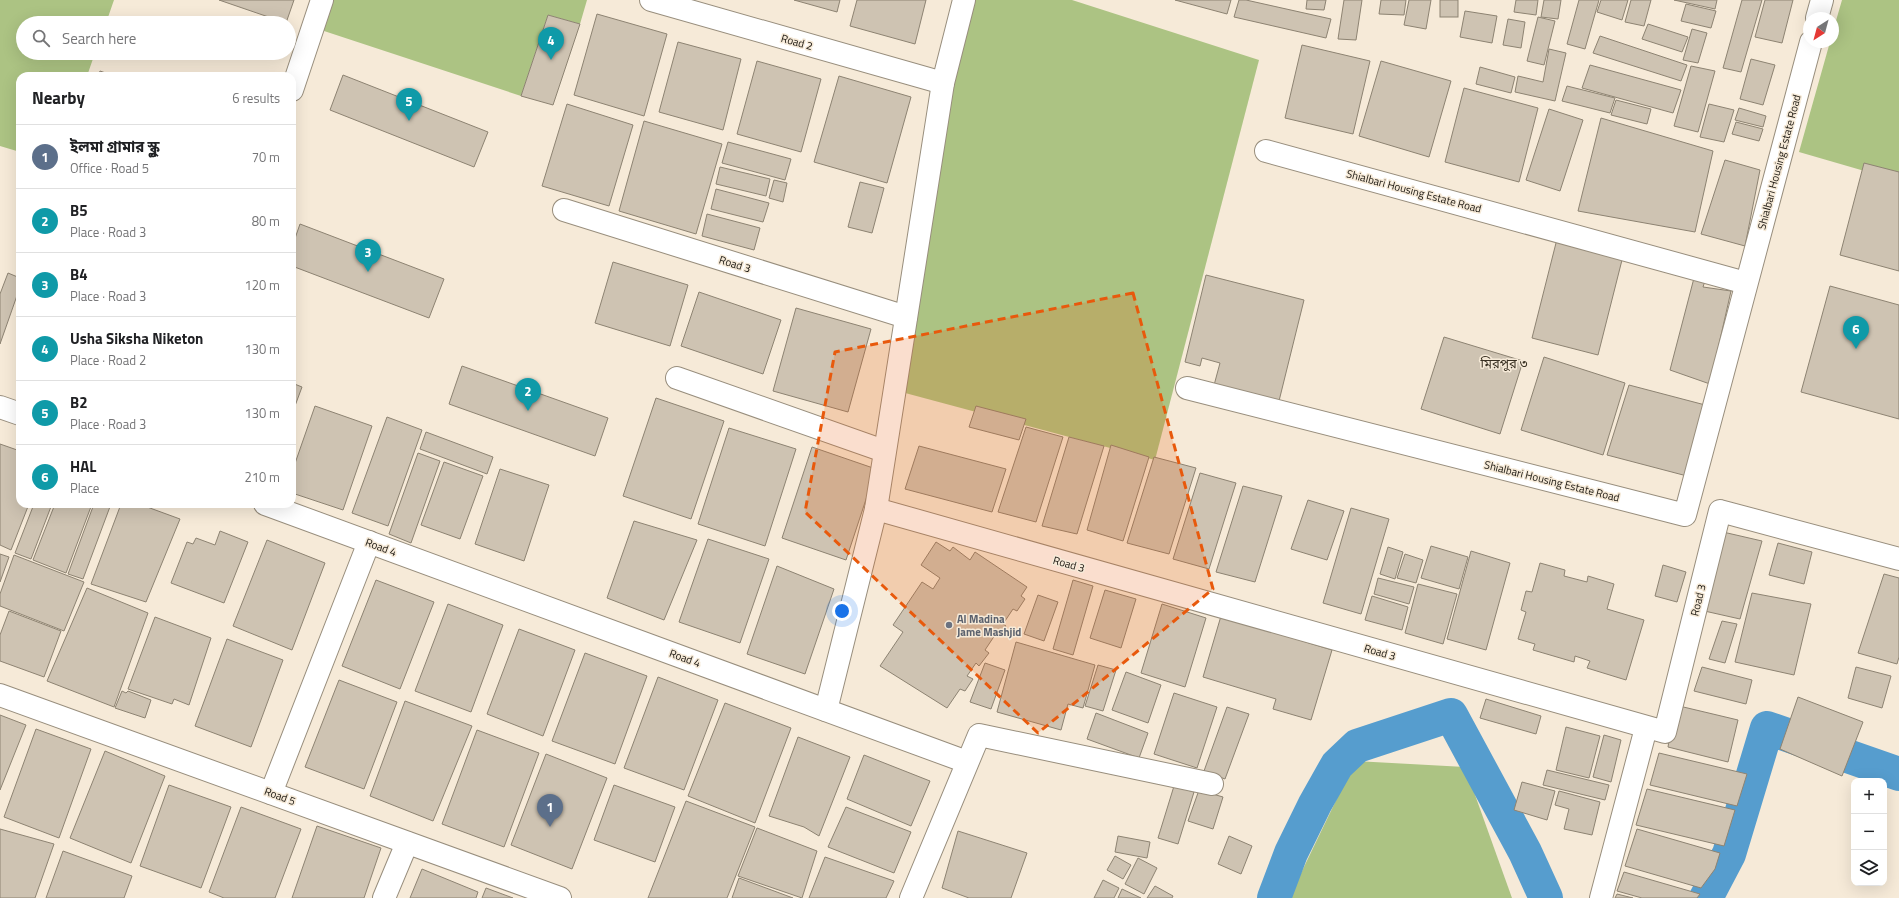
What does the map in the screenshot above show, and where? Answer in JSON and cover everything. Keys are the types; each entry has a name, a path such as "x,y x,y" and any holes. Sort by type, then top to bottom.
{"street":[{"path":"296,78 322,0"},
{"name":"Road 2","path":"651,0 943,83"},
{"path":"826,710 876,509 943,83 964,0"},
{"path":"1819,12 1822,0"},
{"name":"Shialbari Housing Estate Road","path":"1188,388 1685,515 1809,48"},
{"name":"Shialbari Housing Estate Road","path":"1266,151 1746,283"},
{"name":"Road 3","path":"564,210 906,317"},
{"path":"677,378 884,451"},
{"path":"0,407 16,413"},
{"name":"Road 4","path":"276,508 967,762"},
{"name":"Road 3","path":"876,509 1646,728 1665,732 1720,511 1899,558"},
{"path":"271,793 369,542"},
{"name":"Road 5","path":"0,695 560,898"},
{"path":"1601,898 1646,728"},
{"path":"911,898 979,735 1212,784"},
{"path":"384,898 407,842"}],"highlighted area":[{"path":"1133,293 1213,589 1038,733 805,512 835,352"}],"green space":[{"path":"0,0 114,0 108,16 16,16 16,60 93,60 88,72 16,72 16,151 0,146"},
{"path":"330,0 587,0 580,24 548,15 521,96 321,30"},
{"path":"964,0 1072,0 1259,60 1155,460 894,390"},
{"path":"1842,0 1899,0 1899,181 1799,152 1828,48 1839,48 1839,12"},
{"path":"1355,761 1465,767 1512,898 1289,898"}],"building":[{"path":"219,0 294,0 288,16 266,16"},
{"path":"794,0 840,0 837,12"},
{"path":"857,0 926,0 915,44 850,26"},
{"path":"1175,0 1231,0 1227,14"},
{"path":"1239,0 1246,0 1331,19 1326,38 1234,17"},
{"path":"1307,0 1326,0 1324,10 1306,9"},
{"path":"1344,0 1362,0 1356,40 1338,39"},
{"path":"1381,0 1406,0 1404,15 1379,14"},
{"path":"1409,0 1431,0 1426,29 1404,25"},
{"path":"1440,0 1458,0 1458,17 1440,17"},
{"path":"1516,0 1538,0 1536,15 1514,12"},
{"path":"1544,0 1561,0 1558,19 1541,17"},
{"path":"1579,0 1599,0 1585,49 1567,44"},
{"path":"1601,0 1628,0 1622,20 1597,12"},
{"path":"1631,0 1651,0 1644,26 1625,22"},
{"path":"1674,0 1717,0 1715,9"},
{"path":"1742,0 1762,0 1741,72 1723,68"},
{"path":"1765,0 1793,0 1782,43 1755,37"},
{"path":"1686,4 1716,11 1711,28 1681,21"},
{"path":"1465,11 1497,16 1492,43 1460,37"},
{"path":"597,14 667,34 644,116 574,95"},
{"path":"548,15 580,24 553,105 521,96"},
{"path":"1538,17 1555,21 1544,65 1527,61"},
{"path":"1508,19 1525,22 1521,48 1503,45"},
{"path":"1648,24 1688,37 1682,52 1642,39"},
{"path":"1692,29 1707,33 1698,63 1683,60"},
{"path":"1600,36 1687,65 1681,81 1593,53"},
{"path":"678,42 741,59 723,130 659,112"},
{"path":"1302,45 1370,61 1353,134 1285,118"},
{"path":"1549,49 1566,53 1555,101 1515,92 1518,76 1543,82"},
{"path":"1751,59 1775,65 1763,105 1740,99"},
{"path":"757,61 821,79 801,152 737,134"},
{"path":"1381,61 1451,81 1429,157 1359,136"},
{"path":"1590,65 1681,90 1673,113 1582,88"},
{"path":"1691,66 1715,71 1698,132 1674,126"},
{"path":"1480,67 1515,77 1511,93 1476,84"},
{"path":"343,75 488,132 474,167 330,110"},
{"path":"839,76 911,97 887,183 814,162"},
{"path":"1567,86 1615,98 1610,113 1562,101"},
{"path":"1464,88 1538,108 1519,182 1445,162"},
{"path":"1616,100 1651,109 1647,124 1611,115"},
{"path":"567,104 633,125 609,206 542,186"},
{"path":"1709,104 1734,110 1724,142 1700,137"},
{"path":"1739,108 1766,116 1763,127 1735,120"},
{"path":"1549,109 1583,120 1560,191 1526,180"},
{"path":"1601,118 1713,151 1695,232 1578,211"},
{"path":"644,121 722,144 696,234 619,211"},
{"path":"1736,122 1763,129 1759,141 1732,134"},
{"path":"728,142 791,159 785,180 722,163"},
{"path":"1725,160 1760,170 1745,246 1701,234"},
{"path":"1864,163 1899,172 1899,271 1840,255"},
{"path":"720,167 770,179 766,196 716,184"},
{"path":"774,180 787,183 783,202 769,198"},
{"path":"860,182 884,188 872,233 848,227"},
{"path":"716,189 769,203 763,222 711,209"},
{"path":"707,214 760,228 754,250 702,236"},
{"path":"300,224 444,279 429,318 296,268 296,236"},
{"path":"1557,239 1623,256 1598,355 1532,338"},
{"path":"613,262 688,285 670,346 595,323"},
{"path":"8,273 16,276 16,298 0,344 0,294"},
{"path":"1206,275 1304,300 1278,405 1213,389 1220,363 1202,358 1200,366 1185,362"},
{"path":"1694,278 1706,278 1703,287 1731,291 1710,384 1670,370"},
{"path":"1830,286 1899,305 1899,419 1801,392"},
{"path":"699,292 781,320 763,374 681,346"},
{"path":"796,308 871,329 848,412 773,391"},
{"path":"1444,337 1523,361 1500,434 1421,409"},
{"path":"1544,357 1625,383 1603,455 1521,430"},
{"path":"462,366 608,418 595,456 449,404"},
{"path":"296,385 302,387 296,403"},
{"path":"1629,385 1709,406 1687,476 1607,455"},
{"path":"656,398 724,421 691,519 623,496"},
{"path":"315,406 372,426 343,510 296,494 296,461"},
{"path":"976,406 1026,419 1019,440 969,427"},
{"path":"387,417 422,430 388,526 352,513"},
{"path":"1026,427 1063,437 1036,522 998,512"},
{"path":"729,428 796,449 765,546 698,524"},
{"path":"426,432 493,457 487,474 420,449"},
{"path":"1069,437 1104,446 1077,534 1042,526"},
{"path":"0,444 16,450 16,508 27,508 11,550 0,545"},
{"path":"1111,445 1149,457 1123,541 1087,530"},
{"path":"919,446 1006,469 992,512 905,489"},
{"path":"812,447 876,469 846,560 782,538"},
{"path":"418,453 440,461 411,543 389,534"},
{"path":"1154,457 1196,468 1169,554 1127,543"},
{"path":"444,462 483,476 460,539 421,525"},
{"path":"500,469 549,485 524,561 475,544"},
{"path":"1200,473 1236,483 1209,569 1173,559"},
{"path":"1243,486 1282,496 1255,582 1216,572"},
{"path":"1308,500 1344,511 1327,560 1291,549"},
{"path":"32,508 50,508 31,559 15,553"},
{"path":"53,508 90,508 66,573 33,560"},
{"path":"93,508 110,508 83,579 68,574"},
{"path":"120,508 150,508 180,519 146,602 91,584"},
{"path":"1351,508 1389,519 1361,614 1323,603"},
{"path":"634,521 697,540 664,620 607,598"},
{"path":"220,531 248,542 224,603 171,583 187,542 193,544 196,538 215,545"},
{"path":"1723,532 1762,541 1740,619 1700,610"},
{"path":"708,539 769,559 740,643 679,622"},
{"path":"267,540 325,563 292,650 233,626"},
{"name":"Al Madina Jame Mashjid","path":"936,542 950,551 953,547 970,560 975,552 1027,587 1021,596 1025,599 1017,611 1013,609 1003,624 1006,626 998,637 995,635 985,650 989,653 979,666 976,663 967,676 973,679 965,691 960,689 947,708 880,666 903,632 893,625 922,582 933,589 940,578 921,565"},
{"path":"1778,543 1812,552 1804,584 1769,575"},
{"path":"1431,546 1468,557 1459,589 1421,578"},
{"path":"1388,547 1403,552 1395,579 1380,574"},
{"path":"1471,551 1510,563 1486,650 1447,639"},
{"path":"0,554 9,557 0,582"},
{"path":"1405,554 1423,560 1416,583 1397,578"},
{"path":"14,555 84,582 64,631 0,606 0,594"},
{"path":"1540,563 1565,570 1564,576 1587,582 1588,576 1614,584 1607,609 1644,620 1626,680 1587,668 1590,661 1575,656 1574,662 1533,650 1535,644 1518,639 1526,612 1521,610 1526,591 1532,592"},
{"path":"1663,565 1686,572 1677,602 1655,596"},
{"path":"777,566 834,589 805,674 747,654"},
{"path":"1884,574 1899,578 1899,657 1897,664 1858,653"},
{"path":"1378,578 1414,587 1409,604 1374,594"},
{"path":"376,580 434,602 400,689 342,666"},
{"path":"1073,580 1093,586 1073,655 1053,649"},
{"path":"1418,584 1457,594 1443,644 1405,633"},
{"path":"87,588 148,613 114,707 47,681"},
{"path":"1105,590 1136,599 1121,648 1090,638"},
{"path":"1752,593 1811,604 1794,675 1735,662"},
{"path":"1038,595 1058,602 1044,641 1024,634"},
{"path":"1372,596 1408,607 1402,630 1365,620"},
{"path":"448,604 503,625 471,712 415,691"},
{"path":"1162,604 1206,618 1185,687 1141,673"},
{"path":"9,611 61,631 44,677 0,661 0,635"},
{"path":"1221,616 1332,650 1311,720 1273,709 1276,699 1203,677"},
{"path":"155,617 211,638 189,705 174,699 172,704 128,689"},
{"path":"1722,621 1737,624 1725,663 1709,659"},
{"path":"519,629 575,650 543,736 487,714"},
{"path":"227,639 283,660 251,747 195,726"},
{"path":"1016,642 1095,665 1083,708 1068,704 1061,730 997,712"},
{"path":"585,653 647,676 615,764 552,741"},
{"path":"985,663 1005,670 991,709 970,702"},
{"path":"1098,665 1116,670 1103,711 1085,706"},
{"path":"1702,667 1752,680 1746,704 1694,691"},
{"path":"1856,667 1891,676 1882,708 1848,698"},
{"path":"1126,672 1161,685 1148,723 1112,710"},
{"path":"658,677 718,700 684,790 624,768"},
{"path":"339,680 397,702 364,789 305,767"},
{"path":"122,691 126,693 128,691 151,700 145,718 115,708"},
{"path":"1174,693 1217,707 1197,768 1154,754"},
{"path":"1798,697 1863,722 1842,776 1780,749"},
{"path":"1486,699 1541,716 1536,734 1480,718"},
{"path":"405,701 472,726 433,821 370,796"},
{"path":"725,703 791,728 755,823 688,796"},
{"path":"1675,705 1738,720 1728,762 1668,747"},
{"path":"1227,707 1249,714 1225,779 1204,771"},
{"path":"1096,713 1148,733 1139,758 1087,739"},
{"path":"0,715 26,725 0,790"},
{"path":"1566,727 1600,736 1589,778 1556,770"},
{"path":"36,729 91,749 59,838 4,817"},
{"path":"477,730 539,753 504,847 442,824"},
{"path":"1604,735 1621,740 1611,782 1593,777"},
{"path":"798,737 850,757 819,836 804,827 769,816"},
{"path":"105,751 165,776 131,863 70,838"},
{"path":"1659,753 1747,774 1737,806 1650,785"},
{"path":"546,754 607,778 572,869 511,845"},
{"path":"864,755 930,781 911,826 847,799"},
{"path":"1547,770 1609,785 1605,800 1543,785"},
{"path":"1522,782 1555,791 1547,820 1514,810"},
{"path":"169,785 231,807 201,888 140,866"},
{"path":"614,785 675,807 655,862 594,840"},
{"path":"1174,786 1194,792 1178,844 1158,838"},
{"path":"1647,789 1735,810 1724,846 1636,825"},
{"path":"1199,790 1223,797 1213,829 1188,821"},
{"path":"1559,791 1600,802 1592,835 1564,829 1569,809 1555,805"},
{"path":"686,801 755,827 727,898 648,898"},
{"path":"241,807 301,829 275,898 224,898 209,892"},
{"path":"846,807 911,832 894,873 828,847"},
{"path":"317,826 381,848 364,898 292,898"},
{"path":"757,828 817,851 802,898 738,876"},
{"path":"0,829 54,844 35,898 0,898"},
{"path":"1637,829 1720,853 1715,869 1701,888 1625,866"},
{"path":"958,831 1027,853 1011,898 969,898 942,888"},
{"path":"1118,836 1150,842 1147,858 1115,852"},
{"path":"1229,836 1252,846 1241,874 1218,864"},
{"path":"63,851 132,876 124,898 46,898"},
{"path":"1115,856 1131,865 1123,879 1107,870"},
{"path":"825,857 894,881 886,898 809,898"},
{"path":"1138,858 1157,868 1144,894 1125,884"},
{"path":"422,869 478,892 476,898 410,898"},
{"path":"1624,872 1700,894 1697,898 1642,898 1617,891"},
{"path":"739,878 793,898 732,898"},
{"path":"1103,880 1119,888 1114,898 1094,898"},
{"path":"1155,886 1173,896 1172,898 1147,898"},
{"path":"486,888 513,898 482,898"},
{"path":"1122,889 1141,898 1118,898"},
{"path":"1617,894 1633,898 1615,898"}],"waterway":[{"path":"1274,898 1291,853 1315,804 1337,765 1357,746 1451,715 1525,852 1546,898"},
{"path":"1706,898 1729,854 1767,728 1899,774"}],"place":[{"name":"Usha Siksha Niketon","path":"551,60"},
{"name":"B2","path":"409,121"},
{"name":"B4","path":"368,272"},
{"name":"HAL","path":"1856,349"},
{"name":"B5","path":"528,411"},
{"name":"Al Madina Jame Mashjid","path":"949,625"},
{"name":"ইলমা গ্রামার স্কুল","path":"550,827"}],"district":[{"name":"মিরপুর ৩","path":"1504,363"}]}
